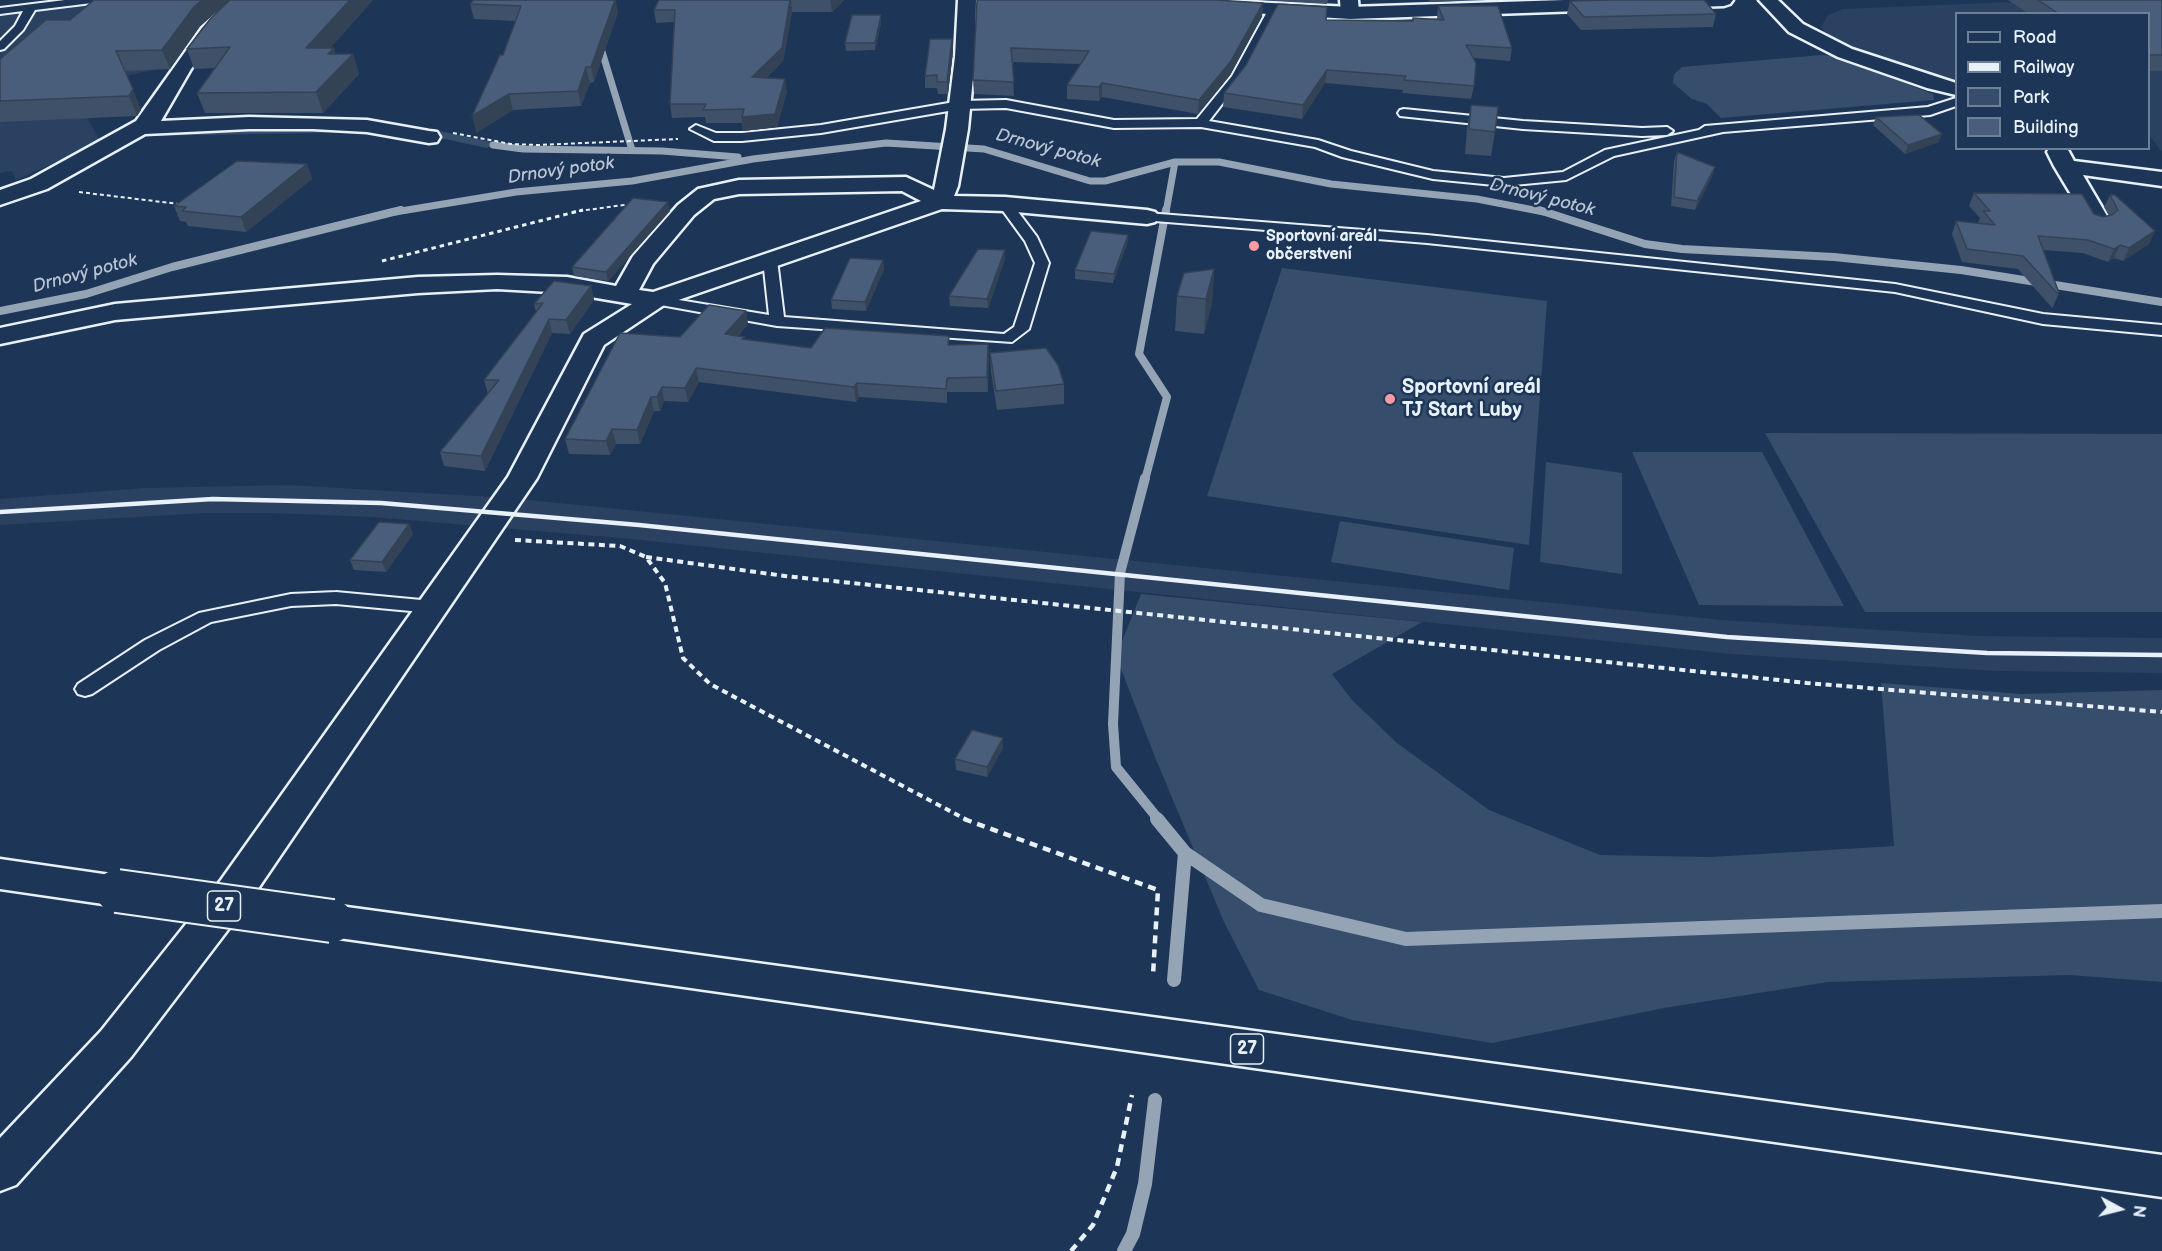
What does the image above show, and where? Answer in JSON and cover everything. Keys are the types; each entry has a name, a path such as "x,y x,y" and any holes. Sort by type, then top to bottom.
{"street":[{"path":"0,198 39,183 141,128 152,118 182,68 209,32 244,0"},
{"path":"940,202 947,186 957,129 965,57 967,0"},
{"path":"1138,0 1273,10 1349,6 1724,0"},
{"path":"1768,0 1796,28 1845,53 1934,84 1955,89"},
{"path":"141,128 239,123 313,123 376,127 429,137"},
{"path":"2061,157 2162,179"},
{"path":"2061,157 2098,221"},
{"path":"623,296 642,261 686,210 706,194 739,187 906,184 940,202"},
{"path":"0,1170 93,1069 159,991 234,891 522,478 593,340 655,300 940,202 1005,204 1147,217"},
{"path":"0,336 115,312 418,285 497,282 567,285 655,300"},
{"name":"27","path":"0,874 2162,1176"}],"lane":[{"path":"0,11 92,0"},
{"path":"0,47 19,28 31,8"},
{"path":"1201,123 1237,77 1273,10"},
{"path":"1404,113 1522,125 1642,132 1718,130 1930,111 1955,102"},
{"path":"696,129 709,135 742,137 821,129 960,105 1006,104 1114,124 1201,123 1318,144 1347,154 1433,175 1504,182 1566,176 1610,153 1718,130"},
{"path":"655,300 777,321 1007,339 1021,328 1042,263 1032,240 1005,204"},
{"path":"1147,217 1426,239 1895,288 2043,319 2162,330"},
{"path":"770,260 777,321"},
{"path":"85,689 152,645 206,617 291,600 336,598 432,607"}],"path":[{"path":"452,133 530,145 690,139 709,135"},
{"path":"39,183 102,195 188,205"},
{"path":"372,264 443,243 571,212 639,203"},
{"path":"481,538 620,546 646,556 797,578 1795,682 2162,712"},
{"path":"646,556 665,583 684,658 710,684 970,822 1158,890 1153,975"},
{"path":"1071,1251 1093,1225 1117,1167 1132,1095"}],"shaded area":[{"path":"235,0 207,26 175,65 126,76 83,110 101,142 16,180 12,171 0,173 0,13 74,3"},
{"path":"2061,0 2162,0 2162,152 2150,136 2150,12 1955,12 1955,82 1910,70 1830,38 1821,27 1828,15 1843,9"},
{"path":"289,485 509,498 1722,620 1977,636 2162,638 2162,673 1996,671 1731,654 631,539 372,517 205,513 0,525 0,499 145,488"}],"green space":[{"path":"1821,55 1834,56 1933,94 1934,100 1721,118 1707,104 1692,99 1673,83 1674,74 1682,67"},
{"path":"300,126 377,132 136,136 148,133"},
{"path":"439,131 496,143 487,148 431,136"},
{"name":"Sportovní areál TJ Start Luby","path":"1282,268 1547,301 1529,545 1207,496"},
{"path":"1765,433 2162,434 2162,612 1865,612"},
{"path":"1632,452 1762,452 1844,606 1699,605"},
{"path":"1546,462 1622,473 1622,574 1540,562"},
{"path":"1340,521 1514,548 1509,590 1331,562"},
{"path":"1141,594 1422,622 1332,674 1352,700 1397,743 1489,810 1600,855 1711,857 1894,846 1881,683 2021,694 2162,690 2162,982 2069,975 1828,982 1664,1008 1492,1043 1352,1020 1259,990 1224,922 1155,757 1116,656"}],"building":[{"path":"94,0 202,0 194,7 162,50 116,51 133,89 129,96 0,101 0,59 46,20 70,20"},
{"path":"230,0 350,0 306,48 334,48 328,54 353,54 316,92 197,93 230,47 187,49 211,18"},
{"path":"474,0 615,0 591,67 586,67 578,91 509,94 472,116 500,55 503,55 521,6 470,4"},
{"path":"659,0 790,0 782,48 752,77 785,79 775,114 742,117 744,109 703,110 706,104 670,104 675,10 654,10"},
{"path":"977,0 1216,0 1263,3 1231,61 1199,100 1102,83 1099,87 1067,85 1089,51 1011,48 1014,82 973,80"},
{"path":"1704,0 1716,14 1584,17 1570,1"},
{"path":"2038,0 2162,0 2162,55 2150,55 2150,12 2056,12"},
{"path":"1278,4 1327,7 1326,20 1413,21 1413,18 1444,20 1438,6 1498,6 1512,48 1466,45 1476,63 1474,86 1404,80 1406,76 1327,70 1303,105 1224,93 1246,65"},
{"path":"852,15 881,15 875,43 845,43"},
{"path":"930,39 952,39 947,82 937,82 937,75 925,76"},
{"path":"1471,105 1498,107 1495,132 1469,129"},
{"path":"1919,115 1942,134 1908,145 1876,117"},
{"path":"1677,152 1715,167 1697,201 1674,197"},
{"path":"237,161 307,164 241,217 182,211 186,207 174,206"},
{"path":"1974,193 2082,194 2094,214 2103,217 2112,215 2118,210 2110,195 2115,195 2155,231 2129,248 2120,245 2114,249 2088,240 2038,236 2058,294 2023,256 1967,249 1956,221 1995,225 1983,211 1990,211"},
{"path":"633,198 668,202 606,272 572,267"},
{"path":"1091,231 1128,235 1114,274 1075,270"},
{"path":"978,249 1005,250 987,299 949,296"},
{"path":"850,258 883,260 865,302 831,300"},
{"path":"1214,269 1206,299 1177,296 1184,273"},
{"path":"554,281 591,286 566,320 549,319 481,456 440,452 499,380 484,380 543,303 534,304"},
{"path":"709,305 746,311 725,334 745,337 742,339 811,348 825,328 949,336 948,345 988,344 987,377 947,378 946,389 857,383 854,387 696,368 685,388 662,387 657,397 651,397 637,430 612,429 606,441 565,439 620,333 680,337"},
{"path":"1046,348 1058,365 1064,384 996,391 990,353"},
{"path":"379,522 409,524 382,562 350,560"},
{"path":"972,730 1003,738 987,767 955,759"}],"waterway":[{"path":"600,45 632,150"},
{"name":"Drnový potok","path":"395,212 516,192 632,181 753,159 886,143 984,149 1090,181 1105,181 1175,162"},
{"path":"493,145 523,149 662,151 738,157"},
{"path":"1166,212 1175,162"},
{"name":"Drnový potok","path":"1175,162 1219,162 1331,184 1477,199 1544,212"},
{"name":"Drnový potok","path":"0,311 86,294 172,267 401,210"},
{"path":"1145,480 1167,397 1139,354 1166,210"},
{"name":"Drnový potok","path":"1539,210 1645,244 1682,249 1834,257 1961,270 2162,302"},
{"path":"1145,478 1120,573 1113,724 1116,767 1159,820"},
{"path":"1157,819 1185,853"},
{"path":"1174,980 1185,853"},
{"path":"1185,853 1261,905 1406,939 2162,911"},
{"path":"1124,1251 1133,1234 1145,1184 1155,1100"}],"railway":[{"path":"0,512 213,499 381,503 639,525 1727,637 1987,653 2162,655"}],"place":[{"name":"Sportovní areál občerstvení","path":"1254,246"},
{"name":"Sportovní areál TJ Start Luby","path":"1390,399"}]}
